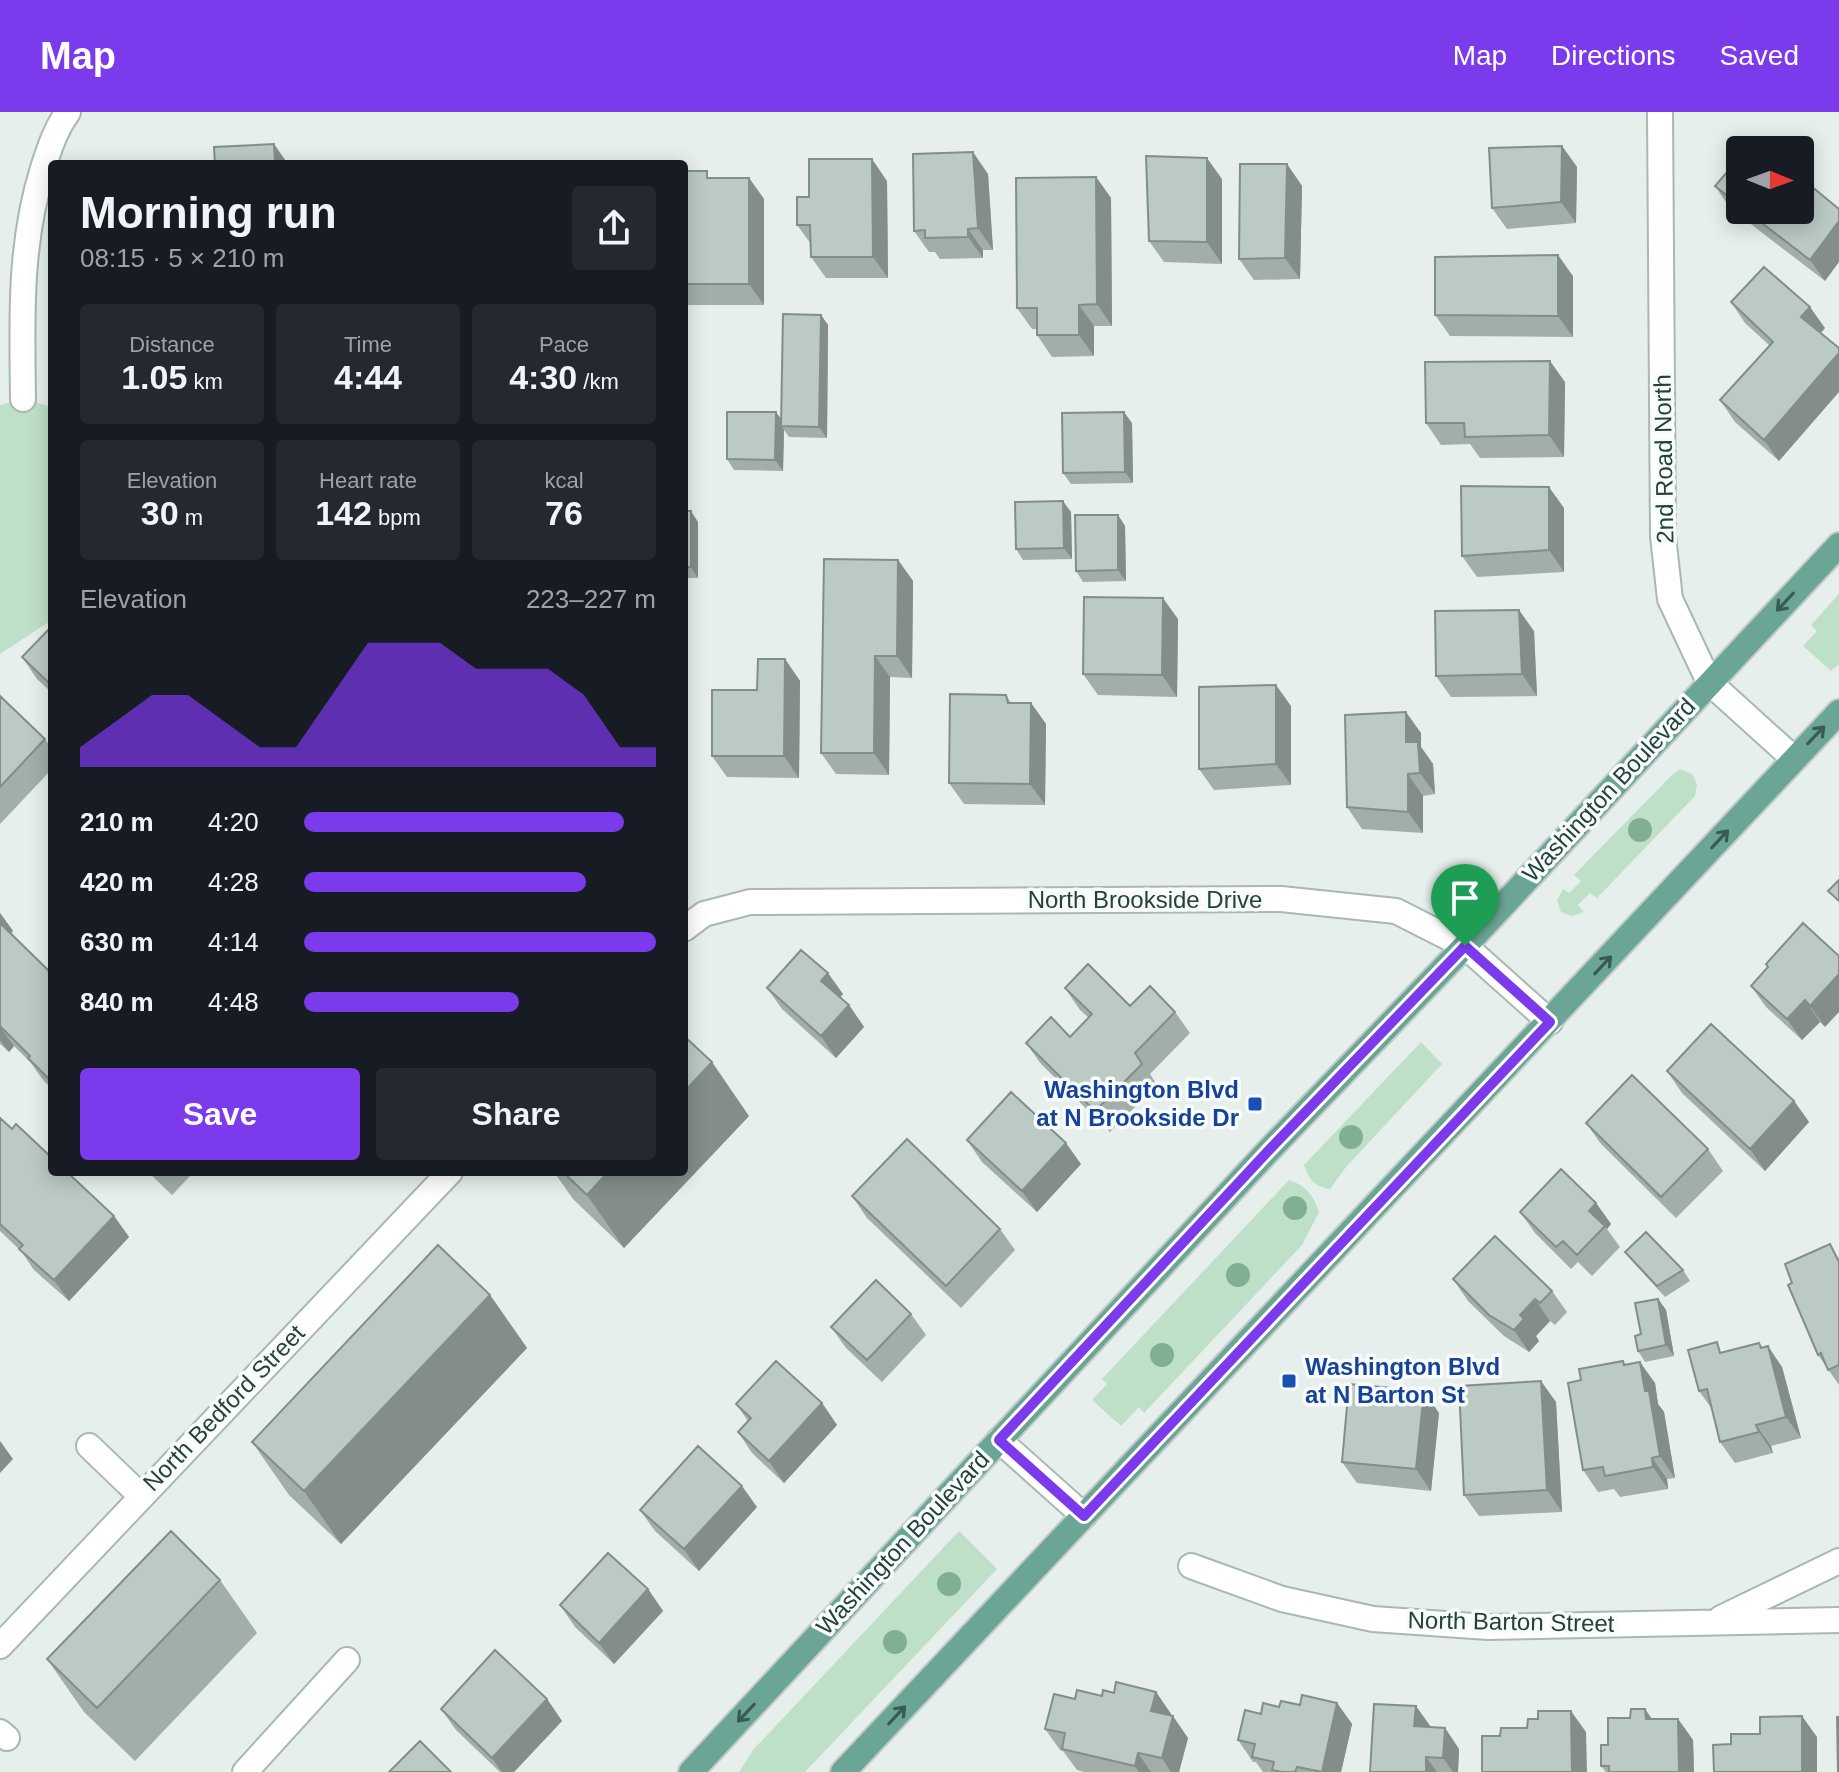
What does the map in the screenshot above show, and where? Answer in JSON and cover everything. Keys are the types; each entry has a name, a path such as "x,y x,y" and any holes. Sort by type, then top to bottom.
{"main road":[{"name":"Washington Boulevard","path":"691,1772 1270,1149 1465,946 1839,545"},
{"path":"843,1772 1839,712"}],"street":[{"path":"23,399 21,279 36,192 56,129 68,112"},
{"name":"2nd Road North","path":"1660,112 1663,536 1670,599 1709,682 1794,759"},
{"name":"North Brookside Drive","path":"688,926 704,914 750,902 1281,899 1396,911 1465,946 1550,1022"},
{"name":"North Bedford Street","path":"0,1646 439,1176"},
{"path":"999,1440 1084,1516"},
{"path":"89,1446 140,1495"},
{"path":"1715,1621 1839,1561"},
{"name":"North Barton Street","path":"1191,1566 1282,1599 1373,1619 1488,1627 1839,1620"},
{"path":"245,1772 347,1660"}],"green space":[{"path":"23,399 48,406 48,623 0,654 0,405"},
{"path":"1839,594 1839,664 1831,671 1803,646 1817,631 1811,625"},
{"path":"1680,769 1692,774 1697,784 1695,796 1597,898 1590,893 1578,905 1584,912 1572,916 1561,912 1557,900 1563,889 1569,893 1581,881 1574,875"},
{"path":"1421,1042 1442,1064 1346,1167 1330,1189 1316,1184 1304,1165"},
{"path":"1289,1180 1308,1192 1319,1212 1302,1245 1144,1413 1139,1407 1121,1426 1092,1400 1107,1384 1102,1379"},
{"path":"959,1531 997,1569 805,1772 739,1772 753,1750"}],"building":[{"path":"274,144 275,160 215,160 214,147"},
{"path":"1562,146 1561,202 1492,208 1489,148"},
{"path":"973,152 978,228 968,229 968,237 925,238 925,230 914,231 913,154"},
{"path":"1146,156 1207,158 1207,242 1149,241"},
{"path":"809,159 872,159 873,257 811,257 810,225 797,225 797,197 809,197"},
{"path":"1240,164 1287,164 1285,258 1239,259"},
{"path":"688,171 707,171 707,178 749,178 749,284 688,284"},
{"path":"1726,173 1726,195 1715,186"},
{"path":"1096,177 1097,304 1079,305 1079,335 1037,335 1037,308 1017,308 1016,178"},
{"path":"1814,188 1839,209 1839,221 1810,260 1763,224 1814,224"},
{"path":"1558,255 1558,316 1435,315 1435,257"},
{"path":"1764,267 1810,307 1801,317 1839,348 1839,353 1764,440 1720,400 1773,342 1731,302"},
{"path":"783,314 821,315 819,427 781,426"},
{"path":"1550,361 1549,435 1465,437 1464,423 1426,423 1425,362"},
{"path":"727,412 776,412 775,460 727,459"},
{"path":"1124,412 1125,472 1063,473 1062,413"},
{"path":"1461,486 1549,487 1549,550 1462,556"},
{"path":"1063,501 1064,548 1016,549 1015,502"},
{"path":"688,511 691,511 691,567 688,567"},
{"path":"1075,515 1118,515 1118,570 1076,571"},
{"path":"824,559 898,560 897,656 875,656 874,753 821,753"},
{"path":"1084,597 1163,598 1162,675 1083,674"},
{"path":"1519,610 1522,674 1436,676 1435,611"},
{"path":"48,630 48,682 22,657"},
{"path":"758,659 785,659 784,756 712,756 712,690 757,690"},
{"path":"1276,685 1276,764 1199,769 1199,687"},
{"path":"950,694 1006,695 1008,703 1031,703 1030,784 949,783"},
{"path":"0,696 45,739 0,787"},
{"path":"1406,712 1406,742 1418,742 1420,773 1408,774 1408,812 1347,807 1345,715"},
{"path":"1839,880 1839,901 1828,891"},
{"path":"0,923 48,970 48,1078 0,1026"},
{"path":"1803,923 1839,956 1839,974 1810,1006 1805,1000 1787,1019 1751,986 1768,967 1766,964"},
{"path":"801,950 828,973 821,981 849,1005 821,1036 767,988"},
{"path":"1088,964 1130,1006 1150,986 1175,1012 1135,1053 1142,1064 1095,1111 1026,1043 1051,1017 1070,1037 1092,1014 1065,988"},
{"path":"1711,1024 1794,1101 1750,1149 1667,1071"},
{"path":"688,1040 712,1062 688,1088"},
{"path":"1632,1075 1708,1149 1661,1197 1586,1123"},
{"path":"1011,1092 1066,1143 1022,1191 967,1140"},
{"path":"0,1118 12,1129 16,1124 48,1154 48,1176 71,1176 114,1216 54,1280 19,1249 23,1245 0,1224"},
{"path":"907,1139 1000,1229 946,1286 852,1196"},
{"path":"1561,1169 1596,1203 1589,1211 1605,1226 1577,1255 1563,1241 1556,1247 1520,1212"},
{"path":"567,1176 604,1176 587,1195"},
{"path":"1646,1232 1683,1270 1657,1286 1625,1252"},
{"path":"1495,1236 1552,1291 1540,1303 1535,1299 1520,1315 1524,1319 1514,1330 1489,1315 1453,1279"},
{"path":"1830,1244 1839,1262 1839,1365 1828,1370 1821,1353 1818,1355 1788,1285 1792,1283 1785,1264"},
{"path":"438,1245 490,1295 304,1491 252,1442"},
{"path":"876,1280 911,1314 867,1360 831,1327"},
{"path":"1658,1299 1666,1345 1638,1351 1635,1336 1641,1334 1635,1303"},
{"path":"1717,1342 1720,1353 1759,1343 1761,1348 1768,1346 1786,1417 1756,1425 1759,1432 1720,1442 1707,1389 1699,1391 1688,1350"},
{"path":"776,1361 822,1403 769,1461 738,1432 751,1418 736,1404"},
{"path":"1623,1361 1624,1365 1640,1362 1645,1391 1649,1391 1660,1456 1652,1458 1653,1467 1605,1476 1603,1467 1583,1470 1568,1383 1581,1380 1579,1369"},
{"path":"1541,1381 1547,1490 1464,1495 1459,1386"},
{"path":"1349,1384 1424,1391 1416,1469 1342,1462"},
{"path":"698,1446 742,1486 684,1549 640,1510"},
{"path":"171,1531 220,1580 97,1708 47,1659"},
{"path":"608,1553 648,1589 599,1643 560,1605"},
{"path":"495,1650 547,1699 492,1758 441,1709"},
{"path":"1116,1682 1156,1692 1151,1711 1173,1716 1162,1758 1138,1753 1135,1766 1062,1749 1065,1733 1045,1729 1054,1694 1075,1699 1077,1690 1102,1696 1103,1690 1114,1693"},
{"path":"1302,1695 1337,1703 1322,1772 1297,1767 1295,1772 1272,1770 1274,1762 1252,1757 1255,1744 1238,1740 1245,1710 1261,1714 1263,1703 1279,1707 1281,1701 1300,1705"},
{"path":"1374,1704 1416,1706 1414,1726 1445,1728 1443,1758 1426,1757 1426,1772 1370,1772"},
{"path":"1631,1709 1645,1709 1646,1719 1678,1719 1679,1772 1609,1772 1609,1766 1601,1766 1601,1745 1608,1745 1608,1718 1630,1718"},
{"path":"1538,1711 1571,1711 1572,1772 1482,1772 1482,1736 1500,1736 1501,1728 1527,1728 1528,1719 1538,1719"},
{"path":"1802,1716 1802,1772 1714,1772 1713,1745 1731,1744 1731,1734 1760,1734 1760,1717"},
{"path":"1839,1717 1839,1772 1838,1772"},
{"path":"420,1741 451,1772 389,1772"}],"place":[{"name":"Washington Blvd at N Brookside Dr","path":"1255,1104"},
{"name":"Washington Blvd at N Barton St","path":"1289,1381"}],"route":[{"path":"1465,946 1550,1022 1084,1516 999,1440 1270,1149 1465,946"}]}
